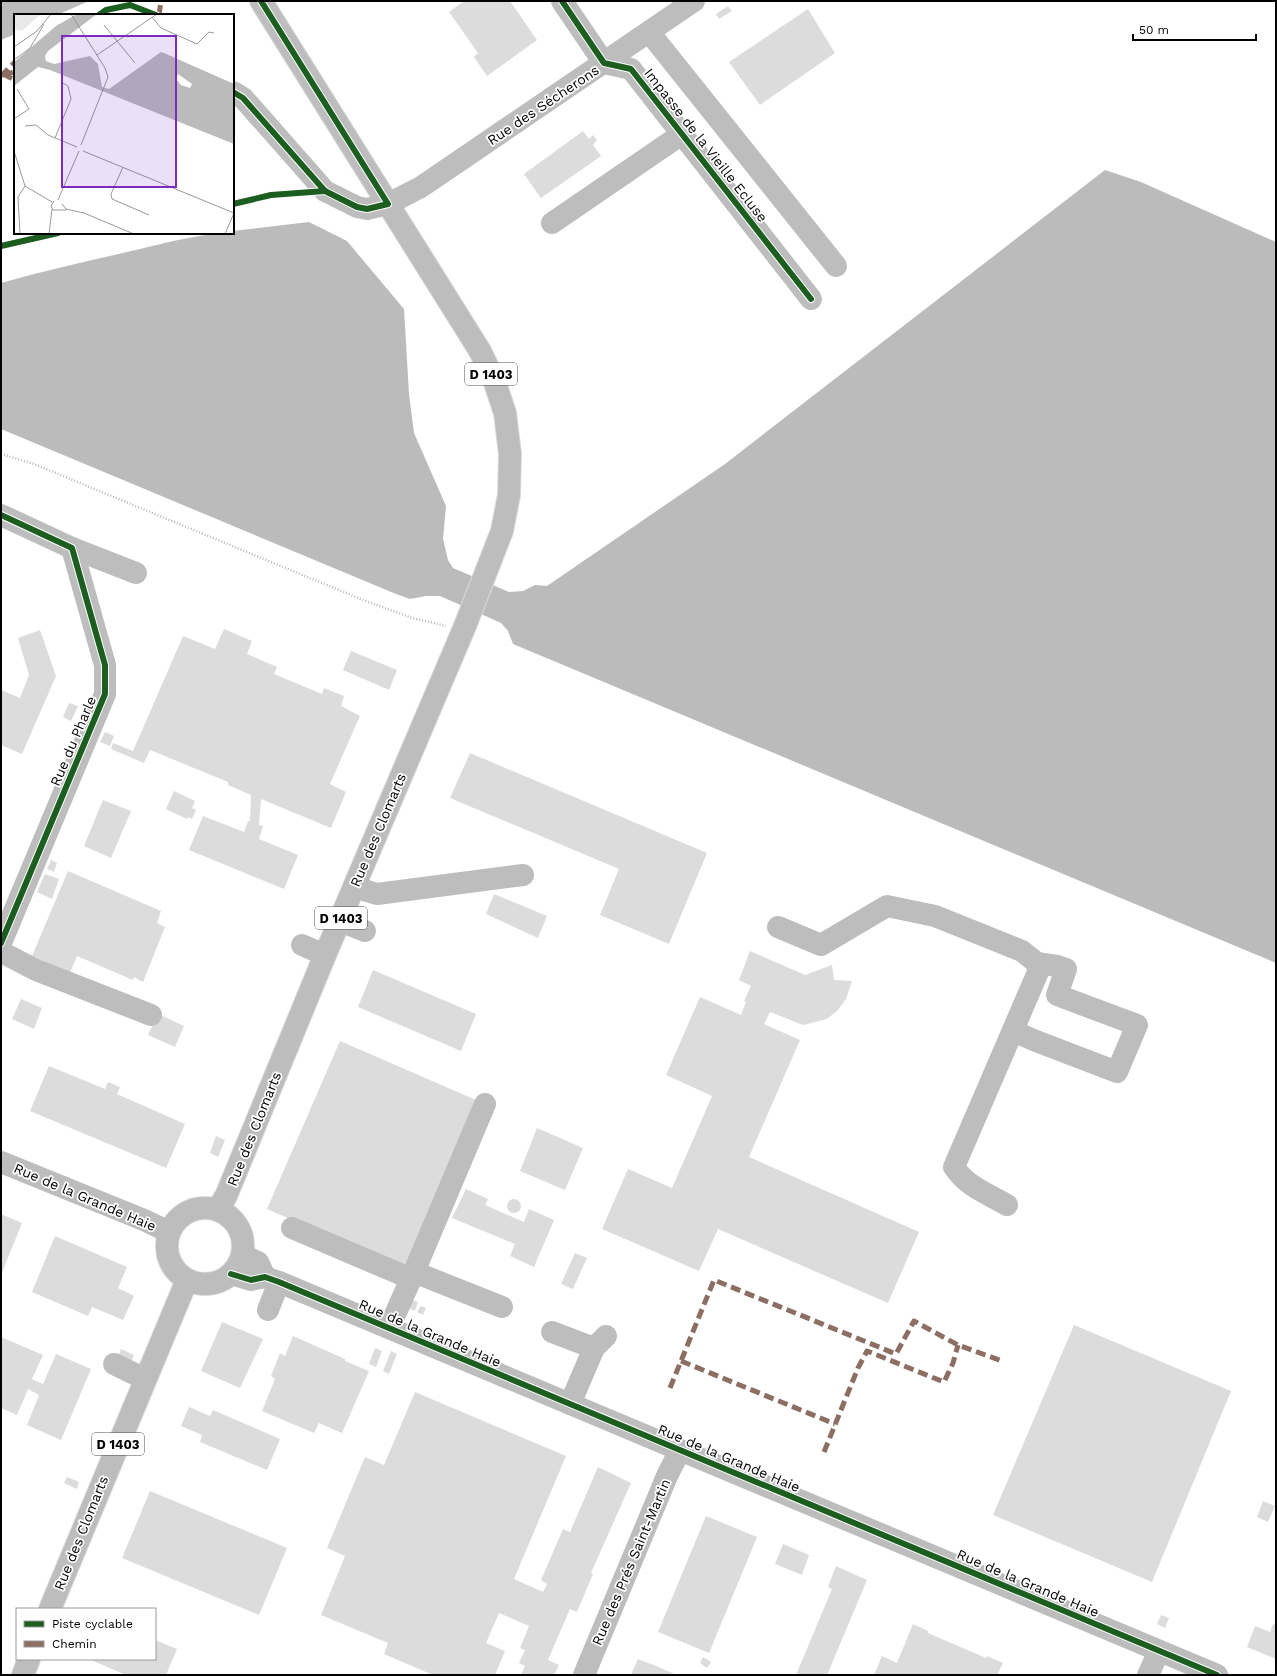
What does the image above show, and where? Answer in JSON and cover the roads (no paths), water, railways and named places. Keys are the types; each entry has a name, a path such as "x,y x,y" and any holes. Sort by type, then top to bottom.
{"street":[{"name":"D 1403","path":"261,1 388,204"},
{"path":"562,1 604,63"},
{"name":"Rue des Sécherons","path":"234,93 243,98 325,191 357,207 368,209 388,204 421,187 694,1"},
{"path":"649,32 836,266"},
{"name":"Impasse de la Vieille Ecluse","path":"604,63 631,69 811,298"},
{"path":"552,223 682,134"},
{"name":"Rue des Clomarts","path":"217,1210 226,1196 354,887 456,626 488,568 502,531 509,495 510,454 505,413 494,380 480,351 388,204"},
{"path":"1,515 72,548 136,573"},
{"name":"Rue du Pharle","path":"1,943 105,694 105,665 72,548"},
{"path":"354,887 377,894 524,875"},
{"path":"778,927 821,945 887,906 935,916 1022,951 1037,963 1066,969 1057,995 1137,1025 1117,1072 1013,1031"},
{"path":"340,921 365,930"},
{"path":"302,945 325,955"},
{"path":"1,952 36,970 151,1015"},
{"path":"1007,1205 967,1183 954,1167 1038,972 1037,963"},
{"path":"389,1328 413,1276 485,1104"},
{"name":"Rue de la Grande Haie","path":"1,1162 144,1220 169,1232"},
{"path":"205,1208 217,1210 227,1215 238,1228 243,1244 242,1255 238,1265 231,1274 221,1281 210,1284 198,1284 187,1280 178,1274 171,1265 167,1254 166,1243 169,1232 175,1222 183,1215 194,1210 205,1208"},
{"path":"292,1228 413,1276 502,1307"},
{"path":"242,1255 258,1262 272,1280 268,1310"},
{"name":"Rue de la Grande Haie","path":"231,1274 250,1280 272,1280 1216,1675"},
{"name":"Rue des Clomarts","path":"50,1608 187,1280"},
{"path":"552,1332 600,1342 570,1404"},
{"path":"114,1364 145,1378"},
{"name":"Rue des Prés Saint-Martin","path":"584,1675 667,1476 680,1450"},
{"path":"1148,1675 1159,1651"},
{"path":"23,1675 29,1660"}]}
